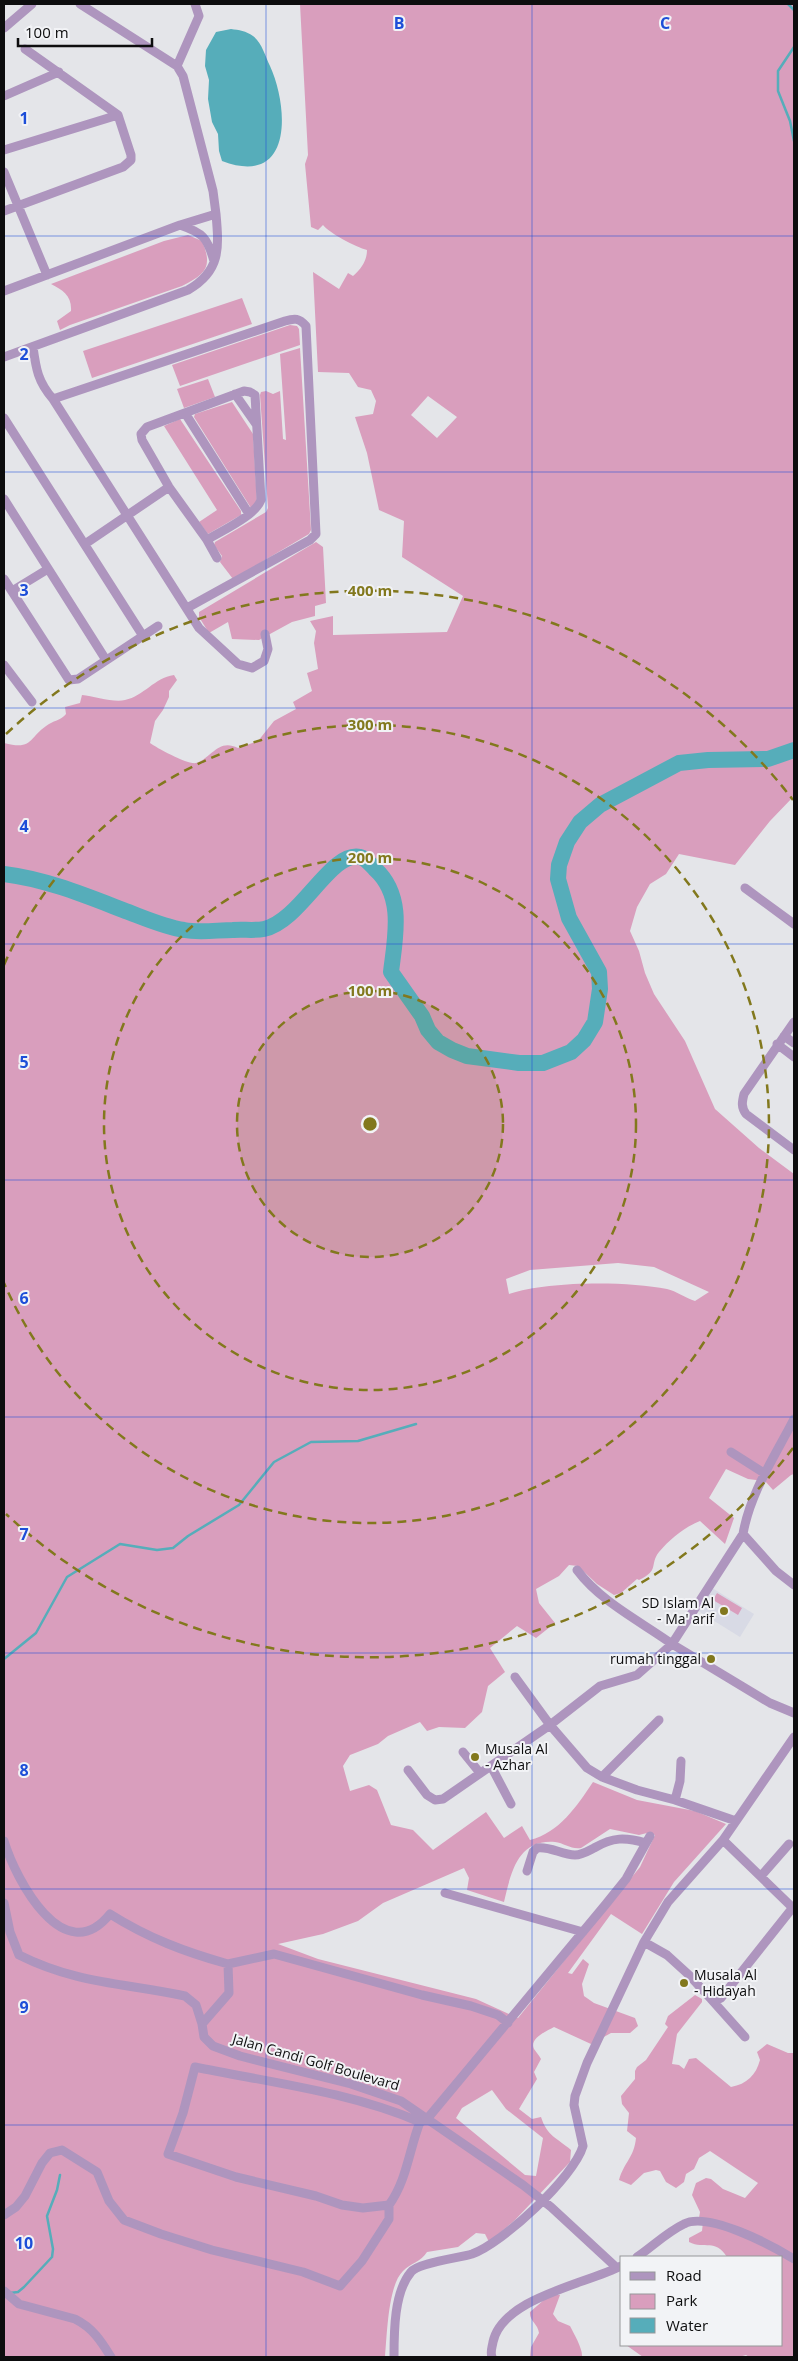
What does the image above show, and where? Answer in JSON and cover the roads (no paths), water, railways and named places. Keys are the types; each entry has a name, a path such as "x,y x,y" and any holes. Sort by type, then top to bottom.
{"street":[{"path":"4,28 32,4"},
{"path":"4,357 188,290 199,284 214,263 218,246 213,191 186,84 176,66 80,4"},
{"path":"176,66 199,16 195,4"},
{"path":"4,211 124,167 128,164 132,155 118,115 25,49"},
{"path":"4,96 59,72"},
{"path":"4,150 118,115"},
{"path":"4,172 47,275"},
{"path":"4,291 180,225 216,214"},
{"path":"180,225 198,231 208,241 214,263"},
{"path":"53,399 285,320 294,318 306,326 316,534 310,540 187,608"},
{"path":"33,347 38,379 53,399 199,628 238,664 252,668 264,661 268,649 265,634"},
{"path":"206,540 249,514 258,507 261,500 255,396 250,392 244,391 146,427 141,434 142,440 169,487 217,558"},
{"path":"236,394 256,424"},
{"path":"185,413 249,514"},
{"path":"4,418 143,636"},
{"path":"85,544 169,487"},
{"path":"4,499 106,660"},
{"path":"12,591 48,569"},
{"path":"4,579 69,680 78,679 158,626"},
{"path":"4,665 32,702"},
{"path":"745,888 794,924"},
{"path":"794,1022 744,1094 742,1108 746,1114 794,1150"},
{"path":"784,1036 794,1043"},
{"path":"777,1044 794,1056"},
{"path":"408,1770 427,1795 439,1800 550,1725 600,1686 637,1675 672,1644 743,1534 749,1510 764,1473 794,1419"},
{"path":"731,1452 764,1473"},
{"path":"743,1534 776,1571 794,1585"},
{"path":"577,1570 590,1586 606,1599 672,1644 762,1698 794,1713"},
{"path":"515,1677 579,1761 602,1777 736,1821"},
{"path":"602,1777 659,1720"},
{"path":"394,2357 396,2315 405,2281 411,2271 420,2265 474,2253 494,2242 563,2180 583,2146 574,2105 574,2096 587,2063 644,1942 668,1902 723,1840 794,1736"},
{"path":"464,1752 480,1773"},
{"path":"675,1800 680,1781 681,1761"},
{"path":"491,1766 511,1804"},
{"path":"4,2215 16,2207 26,2196 42,2163 50,2153 62,2150 97,2172 109,2201 124,2220 169,2237 303,2272 340,2286 362,2260 390,2219 389,2205 397,2194 423,2120 508,2023 626,1879 648,1840 608,1839 587,1852 573,1855 537,1848 533,1852 527,1872"},
{"path":"710,1999 717,2000 721,1998 794,1907 723,1840"},
{"path":"4,1841 13,1867 31,1896 50,1920 61,1928 72,1932 89,1931 101,1926 110,1914 161,1943 228,1964 274,1954 422,1996 471,2006 498,2015 508,2023"},
{"path":"761,1876 789,1844"},
{"path":"445,1893 583,1932"},
{"name":"Jalan Candi Golf Boulevard","path":"4,1904 10,1932 19,1955 37,1964 86,1980 185,1996 196,2005 204,2037 213,2046 240,2056 352,2084 401,2101 423,2120 530,2191 619,2267"},
{"path":"644,1942 667,1955 689,1975 745,2037"},
{"path":"202,2024 229,1993 228,1964"},
{"path":"389,2205 363,2208 342,2205 316,2196 236,2177 168,2154 183,2113 195,2066 349,2099 423,2120"},
{"path":"638,2256 685,2223 702,2222 754,2237 794,2259"},
{"path":"492,2357 494,2338 505,2320 553,2292 619,2267"},
{"path":"8,2294 19,2304 84,2323 99,2337 111,2357"}],"water":[{"path":"231,29 248,33 259,42 276,83 280,102 282,122 280,139 273,154 262,163 245,166 222,161 219,151 218,134 212,122 208,99 209,80 205,66 206,50 216,32"}],"waterway":[{"path":"788,4 794,10"},
{"path":"794,47 778,71 778,91 790,121 794,141"},
{"path":"4,874 64,888 176,929 190,931 256,930 278,923 291,913 338,864 349,858 360,857 368,862 384,880 391,892 396,918 391,972 422,1016 428,1030 438,1042 467,1056 519,1063 543,1063 571,1052 584,1040 595,1022 600,989 599,972 569,918 558,879 559,865 567,842 580,822 600,805 679,763 708,760 768,759 794,750"},
{"path":"4,1659 36,1633 67,1577 120,1544 157,1550 173,1548 188,1536 239,1505 274,1462 311,1442 358,1441 416,1424"},
{"path":"10,2293 18,2292 24,2287 52,2257 53,2249 47,2216 57,2190 60,2175"}],"place":[{"name":"SD Islam Al - Ma' arif","path":"724,1611"},
{"name":"rumah tinggal","path":"711,1659"},
{"name":"Musala Al - Azhar","path":"475,1757"},
{"name":"Musala Al - Hidayah","path":"684,1983"}]}
